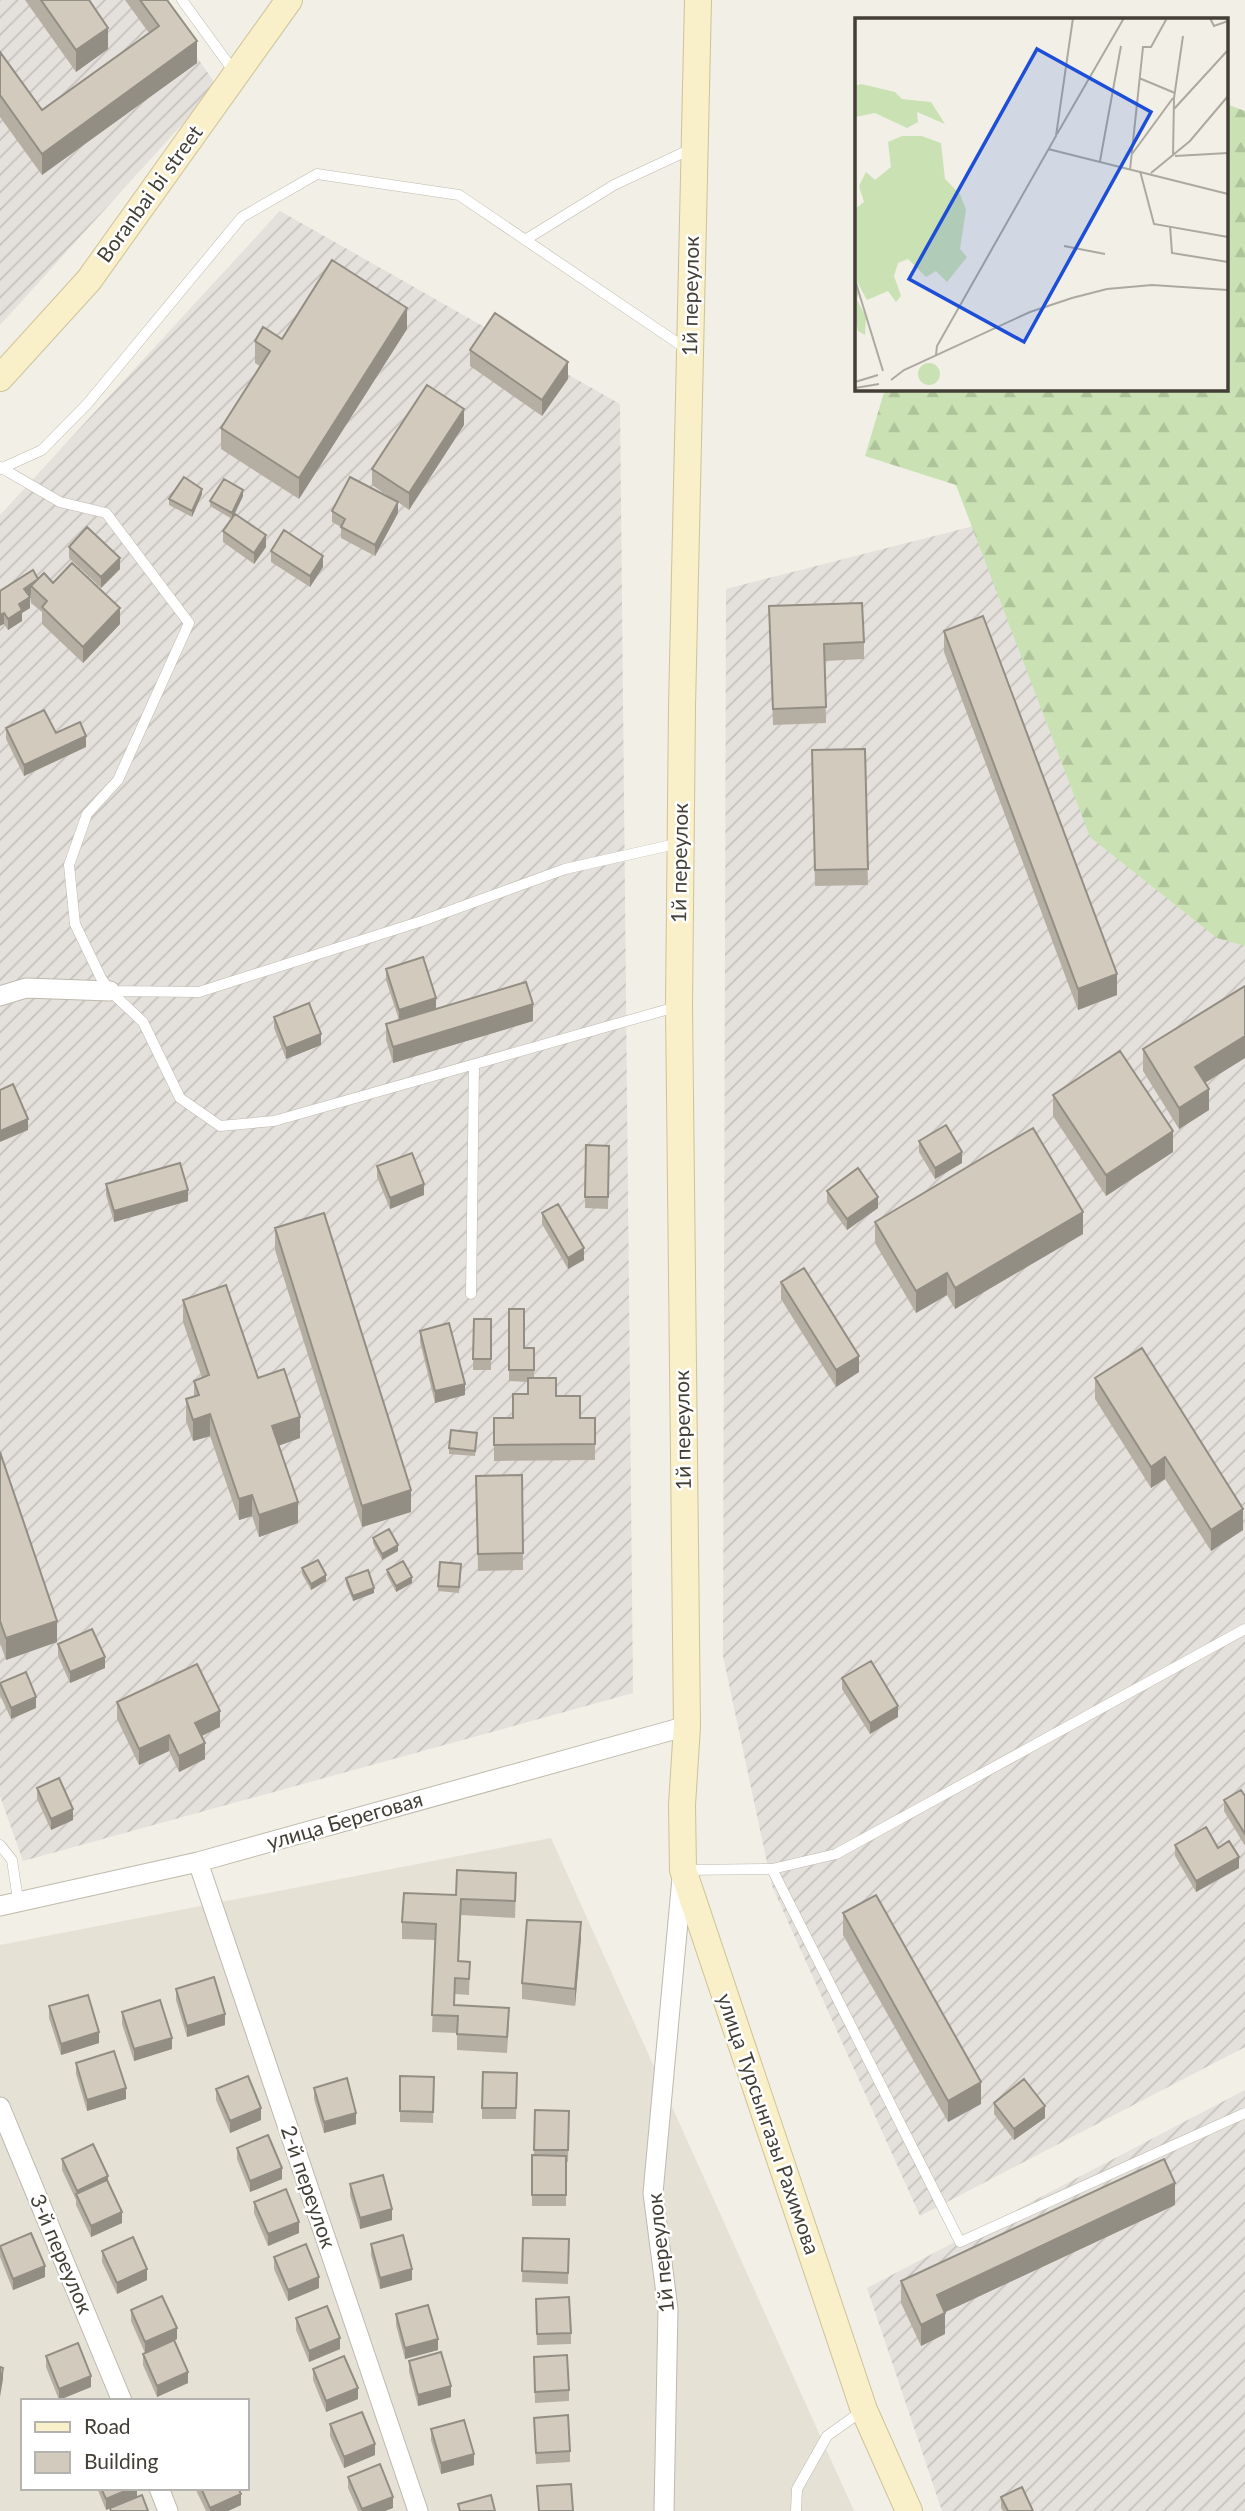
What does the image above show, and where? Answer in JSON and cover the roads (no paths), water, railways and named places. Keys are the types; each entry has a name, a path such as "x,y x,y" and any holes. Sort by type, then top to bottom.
{"street":[{"name":"Boranbai bi street","path":"0,378 89,280 289,0"},
{"name":"1й переулок","path":"687,1726 678,1006 698,0"},
{"path":"0,996 26,988 110,991"},
{"name":"улица Береговая","path":"9,1903 198,1862 687,1726"},
{"name":"улица Турсынгазы Рахимова","path":"687,1726 682,1805 683,1870 864,2410 909,2511"},
{"name":"2-й переулок","path":"198,1862 418,2511"},
{"name":"1й переулок","path":"664,2511 668,2309 653,2193 683,1870"},
{"name":"3-й переулок","path":"0,2107 121,2399"},
{"path":"160,2490 168,2511"}],"lane":[{"path":"182,0 236,74"},
{"path":"525,240 614,185 694,147"},
{"path":"0,468 43,450 88,403 242,217 317,174 459,195 690,351"},
{"path":"0,468 61,502 106,513 189,623 118,780 87,814 69,865 75,924 101,978 110,991 143,1023 180,1098 220,1126 274,1121 678,1006"},
{"path":"110,991 199,992 422,921 565,869 680,843"},
{"path":"471,1294 474,1065"},
{"path":"683,1870 772,1869 836,1854 1245,1629"},
{"path":"0,1845 12,1860 9,1903"},
{"path":"772,1869 960,2242 1245,2113"},
{"path":"796,2511 797,2489 827,2436 864,2410"}]}
